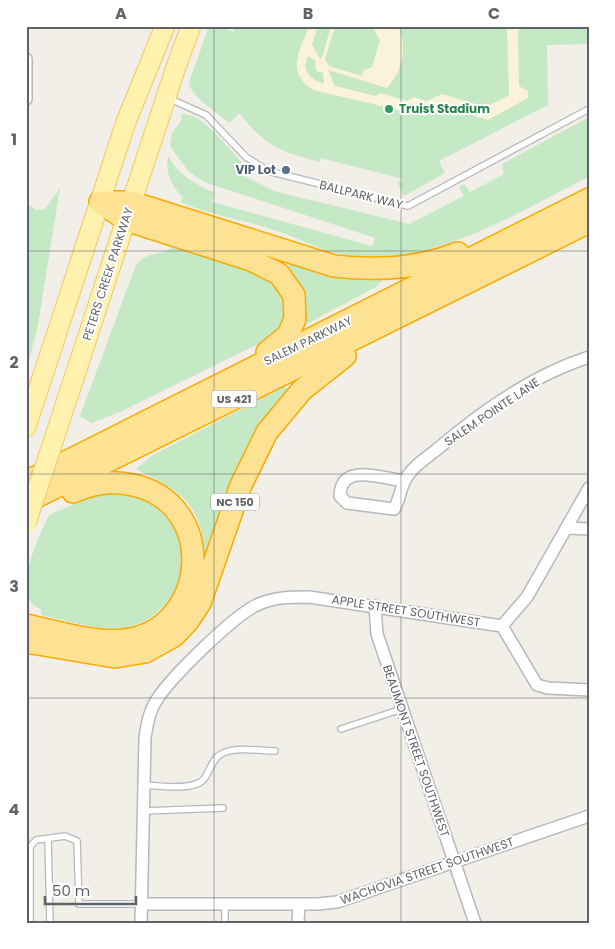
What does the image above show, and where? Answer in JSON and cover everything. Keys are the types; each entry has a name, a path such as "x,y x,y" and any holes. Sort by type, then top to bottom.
{"highway":[{"name":"SALEM PARKWAY","path":"26,482 589,199"},
{"path":"100,202 319,263 352,268 395,268 430,263 458,253 516,226 537,226"},
{"path":"128,211 262,264 279,274 291,288 297,311 296,319 288,335 228,381"},
{"name":"SALEM PARKWAY","path":"26,504 589,222"},
{"name":"NC 150","path":"26,642 115,657 146,652 174,636 188,621 200,602 249,466 278,417 302,390 329,367 357,349 432,310 442,295"},
{"path":"26,504 39,506 98,483 120,483 138,486 157,493 180,514 191,539 194,558 191,577 180,604 170,618 148,633 132,639 107,641 26,625"}],"main road":[{"path":"26,427 126,122 164,26"},
{"name":"PETERS CREEK PARKWAY","path":"26,523 128,211 191,26"}],"street":[{"path":"26,59 26,100"},
{"name":"SALEM POINTE LANE","path":"404,481 355,474 345,478 340,487 340,496 347,503 394,509 409,472 452,436 551,373 589,357"},
{"path":"589,488 527,596 502,626 537,685 548,688 589,690"},
{"path":"567,528 589,529"},
{"name":"APPLE STREET SOUTHWEST","path":"141,923 146,726 155,703 168,685 241,614 268,600 308,597 502,626"},
{"name":"BEAUMONT STREET SOUTHWEST","path":"375,606 377,634 475,923"},
{"name":"WACHOVIA STREET SOUTHWEST","path":"142,904 299,904 337,902 589,816"},
{"path":"298,923 299,904"}],"lane":[{"name":"BALLPARK WAY","path":"166,97 206,115 246,157 268,171 408,206 589,109"},
{"path":"341,729 402,709"},
{"path":"144,785 196,785 204,780 210,766 220,754 231,751 275,750"},
{"path":"144,811 223,808"},
{"path":"30,923 30,847 36,840 65,836 76,841 79,904 142,904"},
{"path":"48,838 50,923"},
{"path":"225,904 225,923"}],"green space":[{"name":"Truist Stadium","path":"209,26 219,26 233,32 235,26 589,26 589,44 547,45 548,105 439,161 445,173 404,196 397,183 403,179 321,158 320,162 295,155 265,140 248,124 240,113 229,123 205,104 194,93 189,82"},
{"path":"181,114 190,115 198,119 216,134 246,166 240,174 274,191 409,224 464,196 459,187 464,184 470,192 504,174 502,164 589,117 589,177 497,223 431,249 398,256 364,257 331,252 279,231 180,202 183,198 172,183 168,173 168,156 177,169 188,178 214,192 212,202 372,246 375,238 204,182 188,171 170,146 172,133 182,119"},
{"path":"60,188 38,325 26,372 26,202 36,210 45,209"},
{"path":"172,248 236,264 258,274 276,287 285,302 284,319 268,339 120,412 91,423 80,416 136,265 149,255"},
{"path":"290,263 381,277 382,281 376,287 297,329 285,273"},
{"path":"284,387 293,391 210,558 205,555 199,522 186,500 165,485 136,469 151,456"},
{"path":"106,494 134,495 151,499 180,530 184,550 183,567 178,583 170,598 159,611 145,621 129,627 104,629 41,615 41,609 31,603 27,593 26,580 33,551 49,515 86,499"}],"sand":[{"path":"309,26 318,26 312,44 320,59 322,58 331,26 335,26 325,59 329,66 362,76 364,70 372,67 380,40 374,30 360,26 398,26 403,43 402,59 397,74 387,88 328,70 335,86 376,96 381,93 407,101 414,97 427,101 442,94 486,107 509,95 507,26 525,26 518,31 519,86 528,91 528,98 488,120 443,106 424,116 313,90 304,83 299,76 297,68 299,53","holes":["308,56 316,61 315,67 317,71 323,73 324,84 310,77 306,70 305,66"]}],"place":[{"name":"Truist Stadium","path":"389,109"},
{"name":"VIP Lot","path":"286,170"}]}
